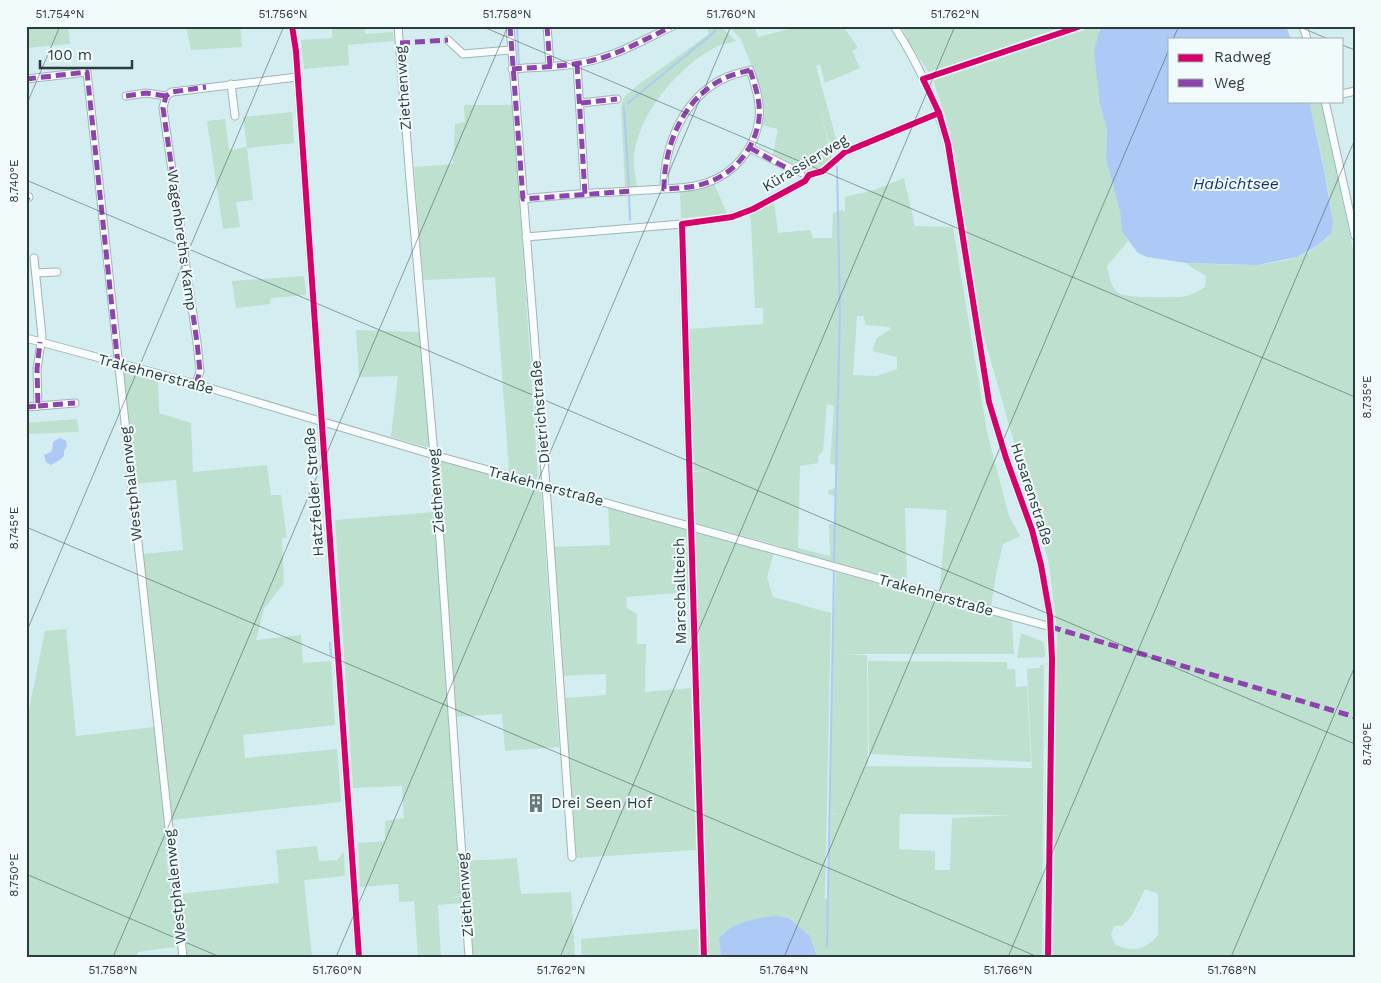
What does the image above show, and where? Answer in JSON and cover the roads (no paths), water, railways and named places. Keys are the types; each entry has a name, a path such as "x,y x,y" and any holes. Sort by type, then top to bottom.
{"street":[{"name":"Hatzfelder Straße","path":"292,26 296,47 359,957"},
{"name":"Ziethenweg","path":"398,26 434,455 469,957"},
{"name":"Dietrichstraße","path":"510,26 546,486 572,857"},
{"path":"547,26 550,66"},
{"path":"512,70 577,64 611,55 664,28 673,26"},
{"name":"Husarenstraße","path":"894,26 906,45 939,113 948,148 990,402 1006,458 1032,530 1042,566 1051,627 1048,957"},
{"path":"1303,26 1307,38"},
{"path":"448,40 463,54 511,50"},
{"path":"577,64 586,194"},
{"path":"523,199 664,189 695,186 722,176 736,165 750,148 759,118 755,86 750,70 719,82 706,91 685,114 667,151 664,164 664,189"},
{"name":"Westphalenweg","path":"26,79 87,72 183,957"},
{"path":"126,96 146,93 166,96 172,92 297,77"},
{"path":"231,84 235,116"},
{"name":"Wagenbreths Kamp","path":"166,96 165,118 197,342 200,371 196,384"},
{"path":"581,103 617,99"},
{"path":"1325,102 1355,236"},
{"name":"Kürassierweg","path":"526,237 682,224 732,217 752,209 805,181 809,175 823,171 844,152 939,113"},
{"path":"750,148 794,170 809,175"},
{"name":"Marschallteich","path":"682,224 704,957"},
{"path":"34,258 42,336 37,369 38,406"},
{"path":"36,273 57,272"},
{"name":"Trakehnerstraße","path":"26,338 196,384 434,455 1051,627"},
{"path":"26,407 75,403"}],"water":[{"name":"Habichtsee","path":"1101,26 1286,26 1291,38 1168,38 1168,102 1309,102 1325,174 1333,223 1331,234 1317,246 1297,257 1257,265 1186,263 1147,257 1138,253 1122,232 1120,212 1106,158 1107,130 1100,105 1094,51"},
{"path":"61,438 66,441 67,446 64,456 51,465 46,462 44,455 51,452 54,442"},
{"path":"776,916 788,918 810,936 817,957 721,957 719,938 730,928 745,922"}],"waterway":[{"path":"517,26 519,65"},
{"path":"628,103 713,33 717,27"},
{"path":"624,107 629,189"},
{"path":"834,561 840,312 837,167"},
{"path":"629,196 630,220"},
{"path":"827,947 834,571"},
{"path":"330,643 331,655"}],"place":[{"name":"Drei Seen Hof","path":"536,803"}]}
